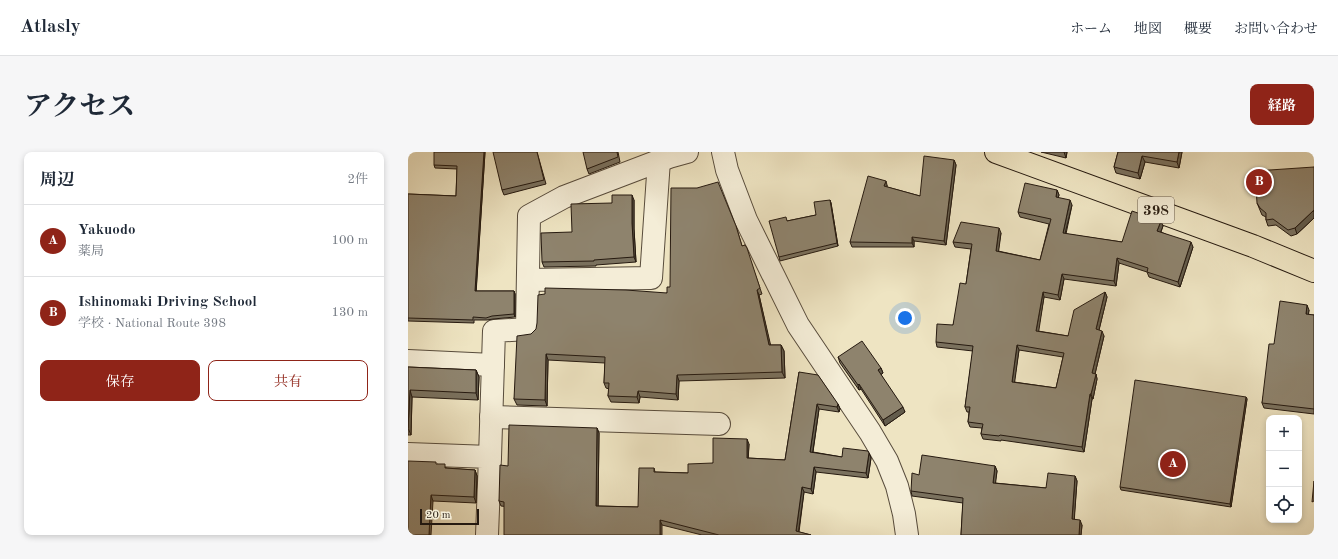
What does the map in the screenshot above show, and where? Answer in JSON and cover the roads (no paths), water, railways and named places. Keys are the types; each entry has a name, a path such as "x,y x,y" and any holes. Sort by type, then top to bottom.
{"highway":[{"name":"398","path":"996,152 1254,246 1314,271"}],"street":[{"path":"487,535 494,331 527,329 529,216 564,196 659,160 687,152"},
{"path":"723,152 727,170 746,220 798,325 870,432 887,461 899,493 907,535"},
{"path":"528,280 651,278 659,160"},
{"path":"408,361 493,365"},
{"path":"491,417 719,424"},
{"path":"408,454 490,457"}],"place":[{"name":"Ishinomaki Driving School","path":"1259,182"},
{"name":"Yakuodo","path":"1173,464"}]}
